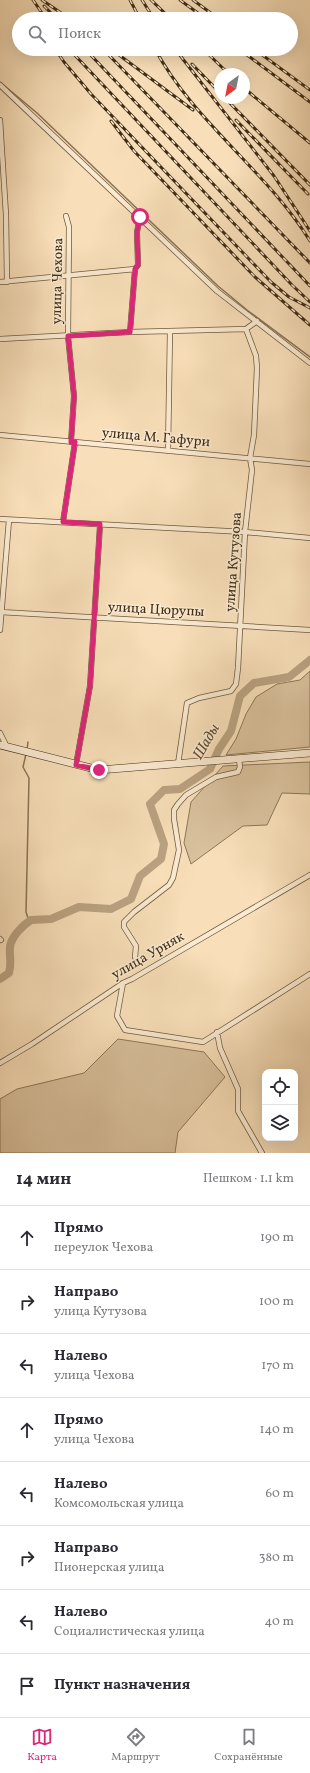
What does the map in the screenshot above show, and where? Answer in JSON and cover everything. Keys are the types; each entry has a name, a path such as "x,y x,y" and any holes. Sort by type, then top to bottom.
{"street":[{"path":"0,85 217,291 310,363"},
{"path":"0,120 1,167 6,215 7,282"},
{"name":"улица Чехова","path":"63,522 73,442 74,396 68,336 69,227 66,216"},
{"path":"130,332 135,269 138,265 137,232 140,217"},
{"path":"0,282 68,277 135,269"},
{"path":"0,339 130,332 246,329 257,321"},
{"name":"улица Кутузова","path":"178,764 187,703 199,698 231,691 236,684 241,626 245,532 252,470 250,458 254,435 257,368 256,356 246,329"},
{"path":"168,451 170,332"},
{"name":"улица М. Гафури","path":"0,435 310,464"},
{"path":"0,519 245,532 310,538"},
{"path":"0,630 10,520"},
{"path":"76,765 90,686 93,617 100,524"},
{"name":"улица Цюрупы","path":"1,612 310,630"},
{"path":"0,733 4,746 99,770 310,753"},
{"path":"135,957 136,946 124,927 124,922 134,912 169,885 173,878 179,850 174,810 186,795 216,777 238,772 240,767 239,759"},
{"name":"улица Урняк","path":"0,1063 32,1044 123,983 132,980 310,875"},
{"path":"123,983 117,1016 125,1030 203,1042 310,974"},
{"path":"217,1032 220,1048 238,1089 238,1111 262,1153"}],"shaded area":[{"path":"310,671 310,747 226,755 236,739 246,714 256,697 277,684 300,680"},
{"path":"310,762 310,794 282,793 267,825 243,826 191,864 184,843 191,802 223,766"},
{"path":"118,1039 204,1052 225,1077 178,1132 175,1153 0,1153 0,1099 17,1089 84,1073"}],"waterway":[{"path":"0,82 37,113 218,286 247,310 310,357"},
{"name":"Шады","path":"0,979 9,973 10,947 15,935 31,920 51,919 79,907 111,909 131,899 140,876 161,859 164,844 150,804 164,790 180,789 210,769 219,749 231,731 240,696 254,683 289,677 310,660"},
{"path":"27,750 28,742"},
{"path":"26,754 23,767 29,778 26,912 29,921"}],"railway":[{"path":"33,0 41,12"},
{"path":"42,0 60,12"},
{"path":"130,0 136,12"},
{"path":"142,0 150,12"},
{"path":"151,0 164,12"},
{"path":"180,0 196,12"},
{"path":"193,0 209,12"},
{"path":"44,6 50,12"},
{"path":"60,56 91,94 271,282 289,297 310,308"},
{"path":"76,56 292,285 310,302"},
{"path":"92,56 310,286"},
{"path":"110,56 310,263"},
{"path":"120,56 193,110"},
{"path":"159,56 171,75 190,100 273,192 293,216 310,241"},
{"path":"180,56 274,176 310,231"},
{"path":"210,56 223,68"},
{"path":"248,56 310,102"},
{"path":"264,56 310,90"},
{"path":"192,64 214,87"},
{"path":"250,93 310,143"},
{"path":"231,104 310,185"},
{"path":"236,120 308,194"},
{"path":"111,121 134,151 255,277 310,325"}],"route":[{"path":"99,770 76,765 90,686 93,617 100,524 63,522 75,442 71,442 74,396 68,336 130,332 135,269 138,265 137,232 140,217"}]}
